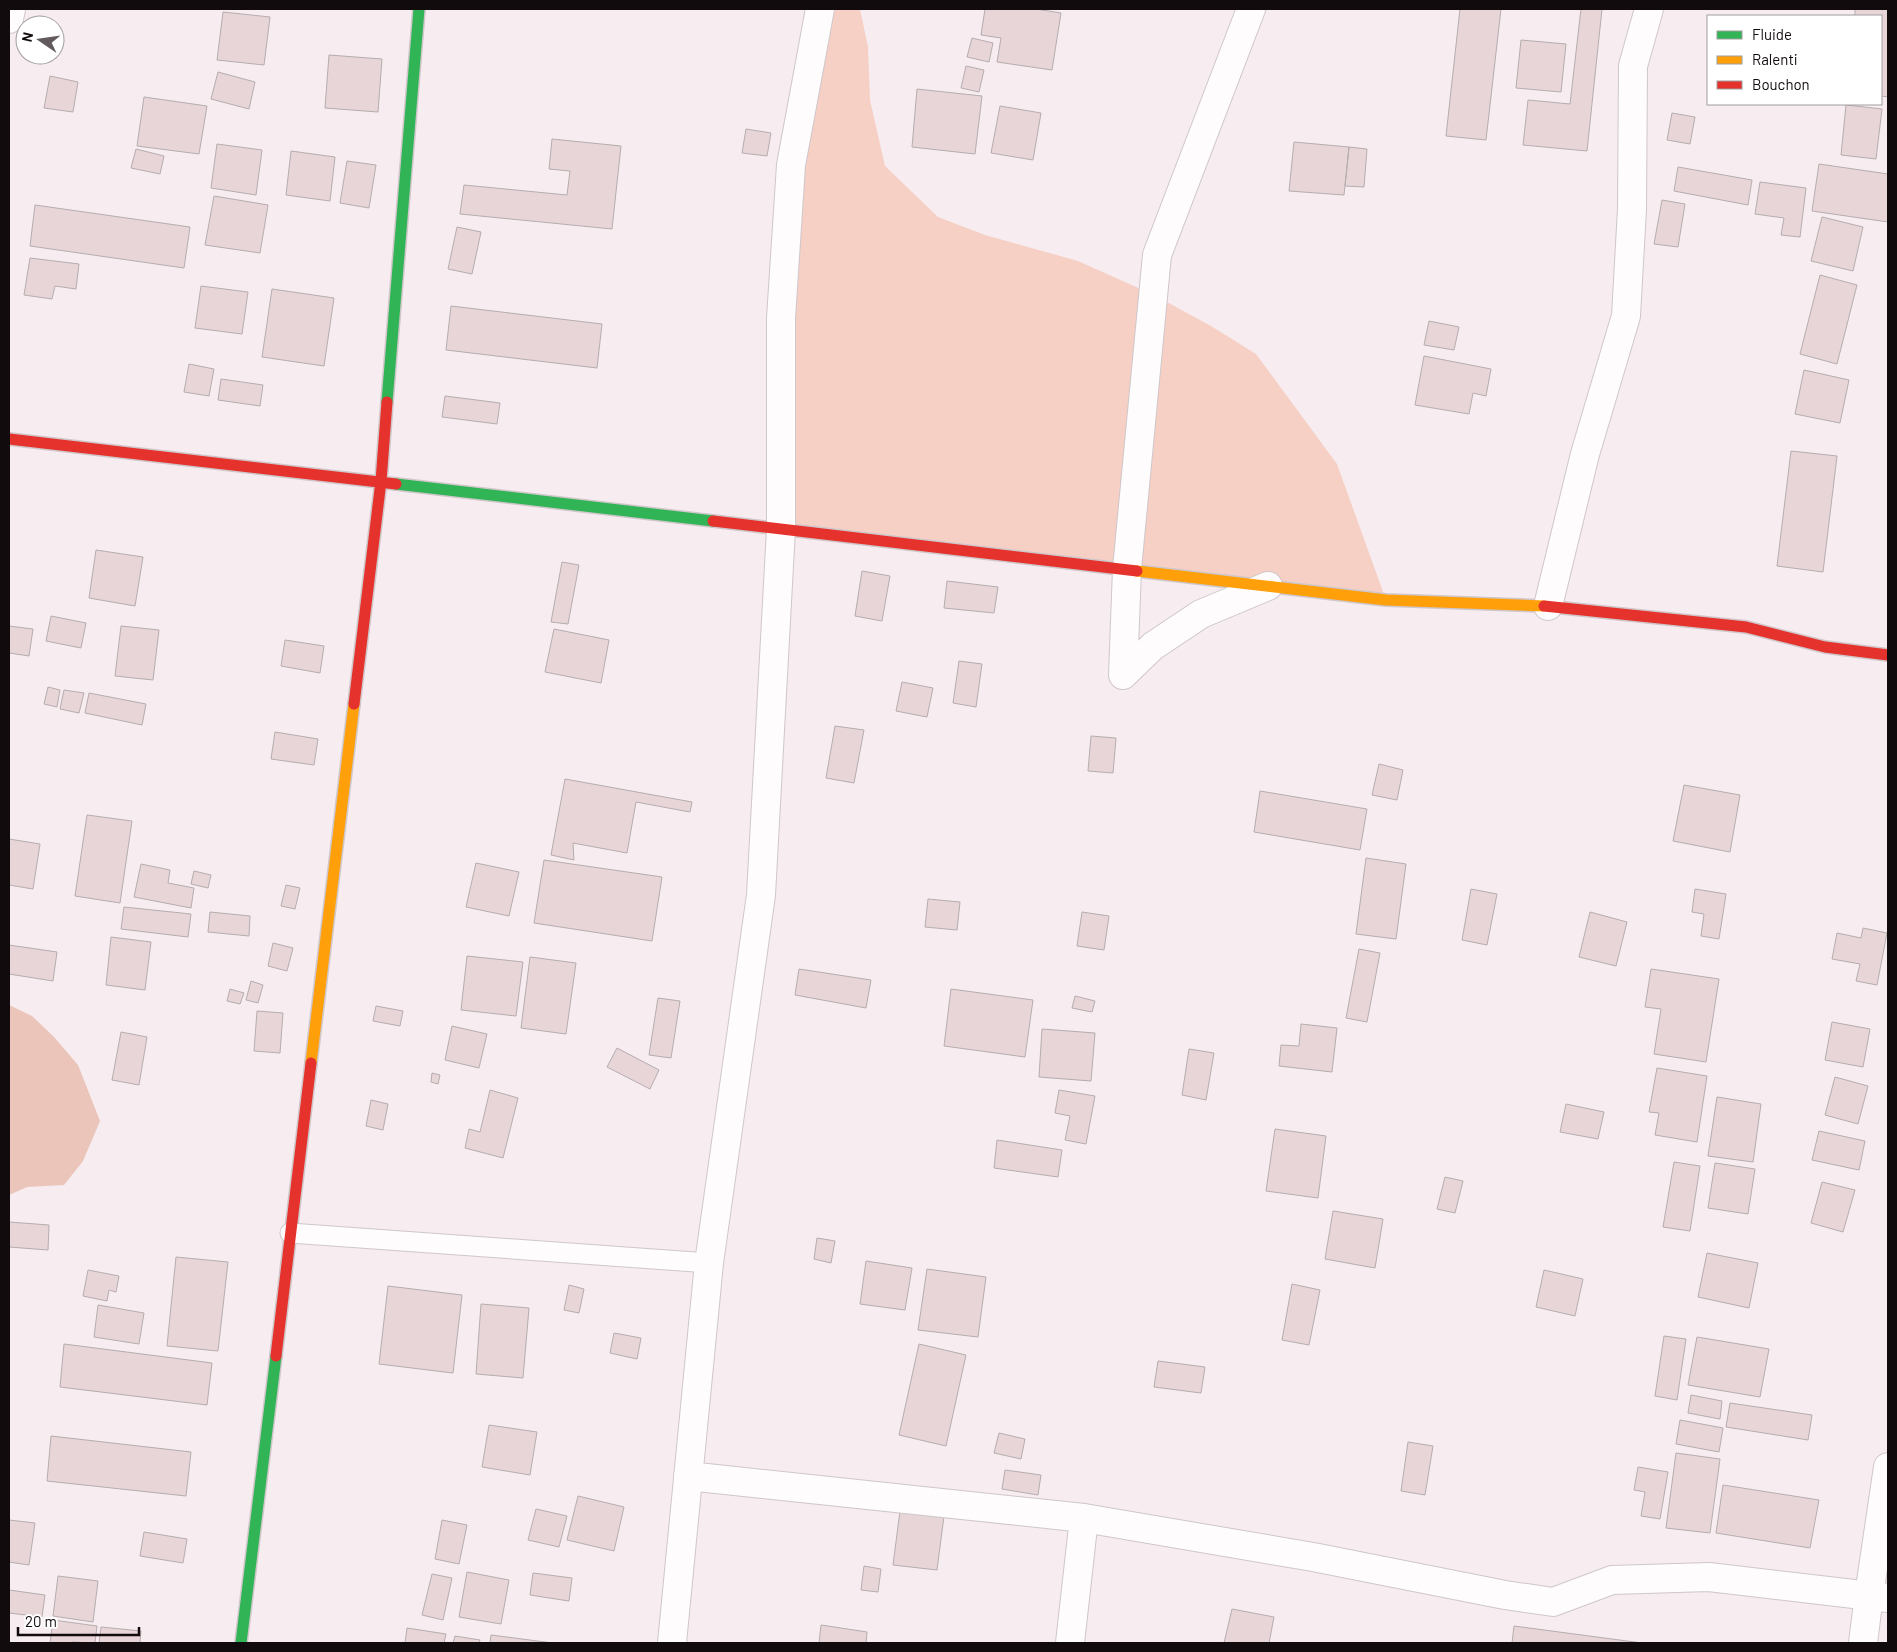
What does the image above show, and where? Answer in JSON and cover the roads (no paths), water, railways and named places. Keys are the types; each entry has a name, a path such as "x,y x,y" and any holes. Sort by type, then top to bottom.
{"street":[{"path":"9,19 11,9"},
{"path":"241,1643 381,481 419,9"},
{"path":"672,1643 709,1263 761,894 781,529 781,318 791,165 820,9"},
{"path":"1251,9 1157,255 1127,569 1123,675 1152,646 1201,614 1268,586"},
{"path":"1548,606 1585,454 1626,316 1632,209 1633,66 1649,9"},
{"path":"9,438 1386,600 1548,606 1746,627 1824,647 1888,654"},
{"path":"1863,1643 1878,1596 1888,1467"},
{"path":"688,1476 1084,1518 1313,1557 1505,1595 1552,1602 1612,1580 1708,1577 1878,1596"},
{"path":"1070,1643 1084,1518"}],"lane":[{"path":"290,1233 709,1263"}]}
